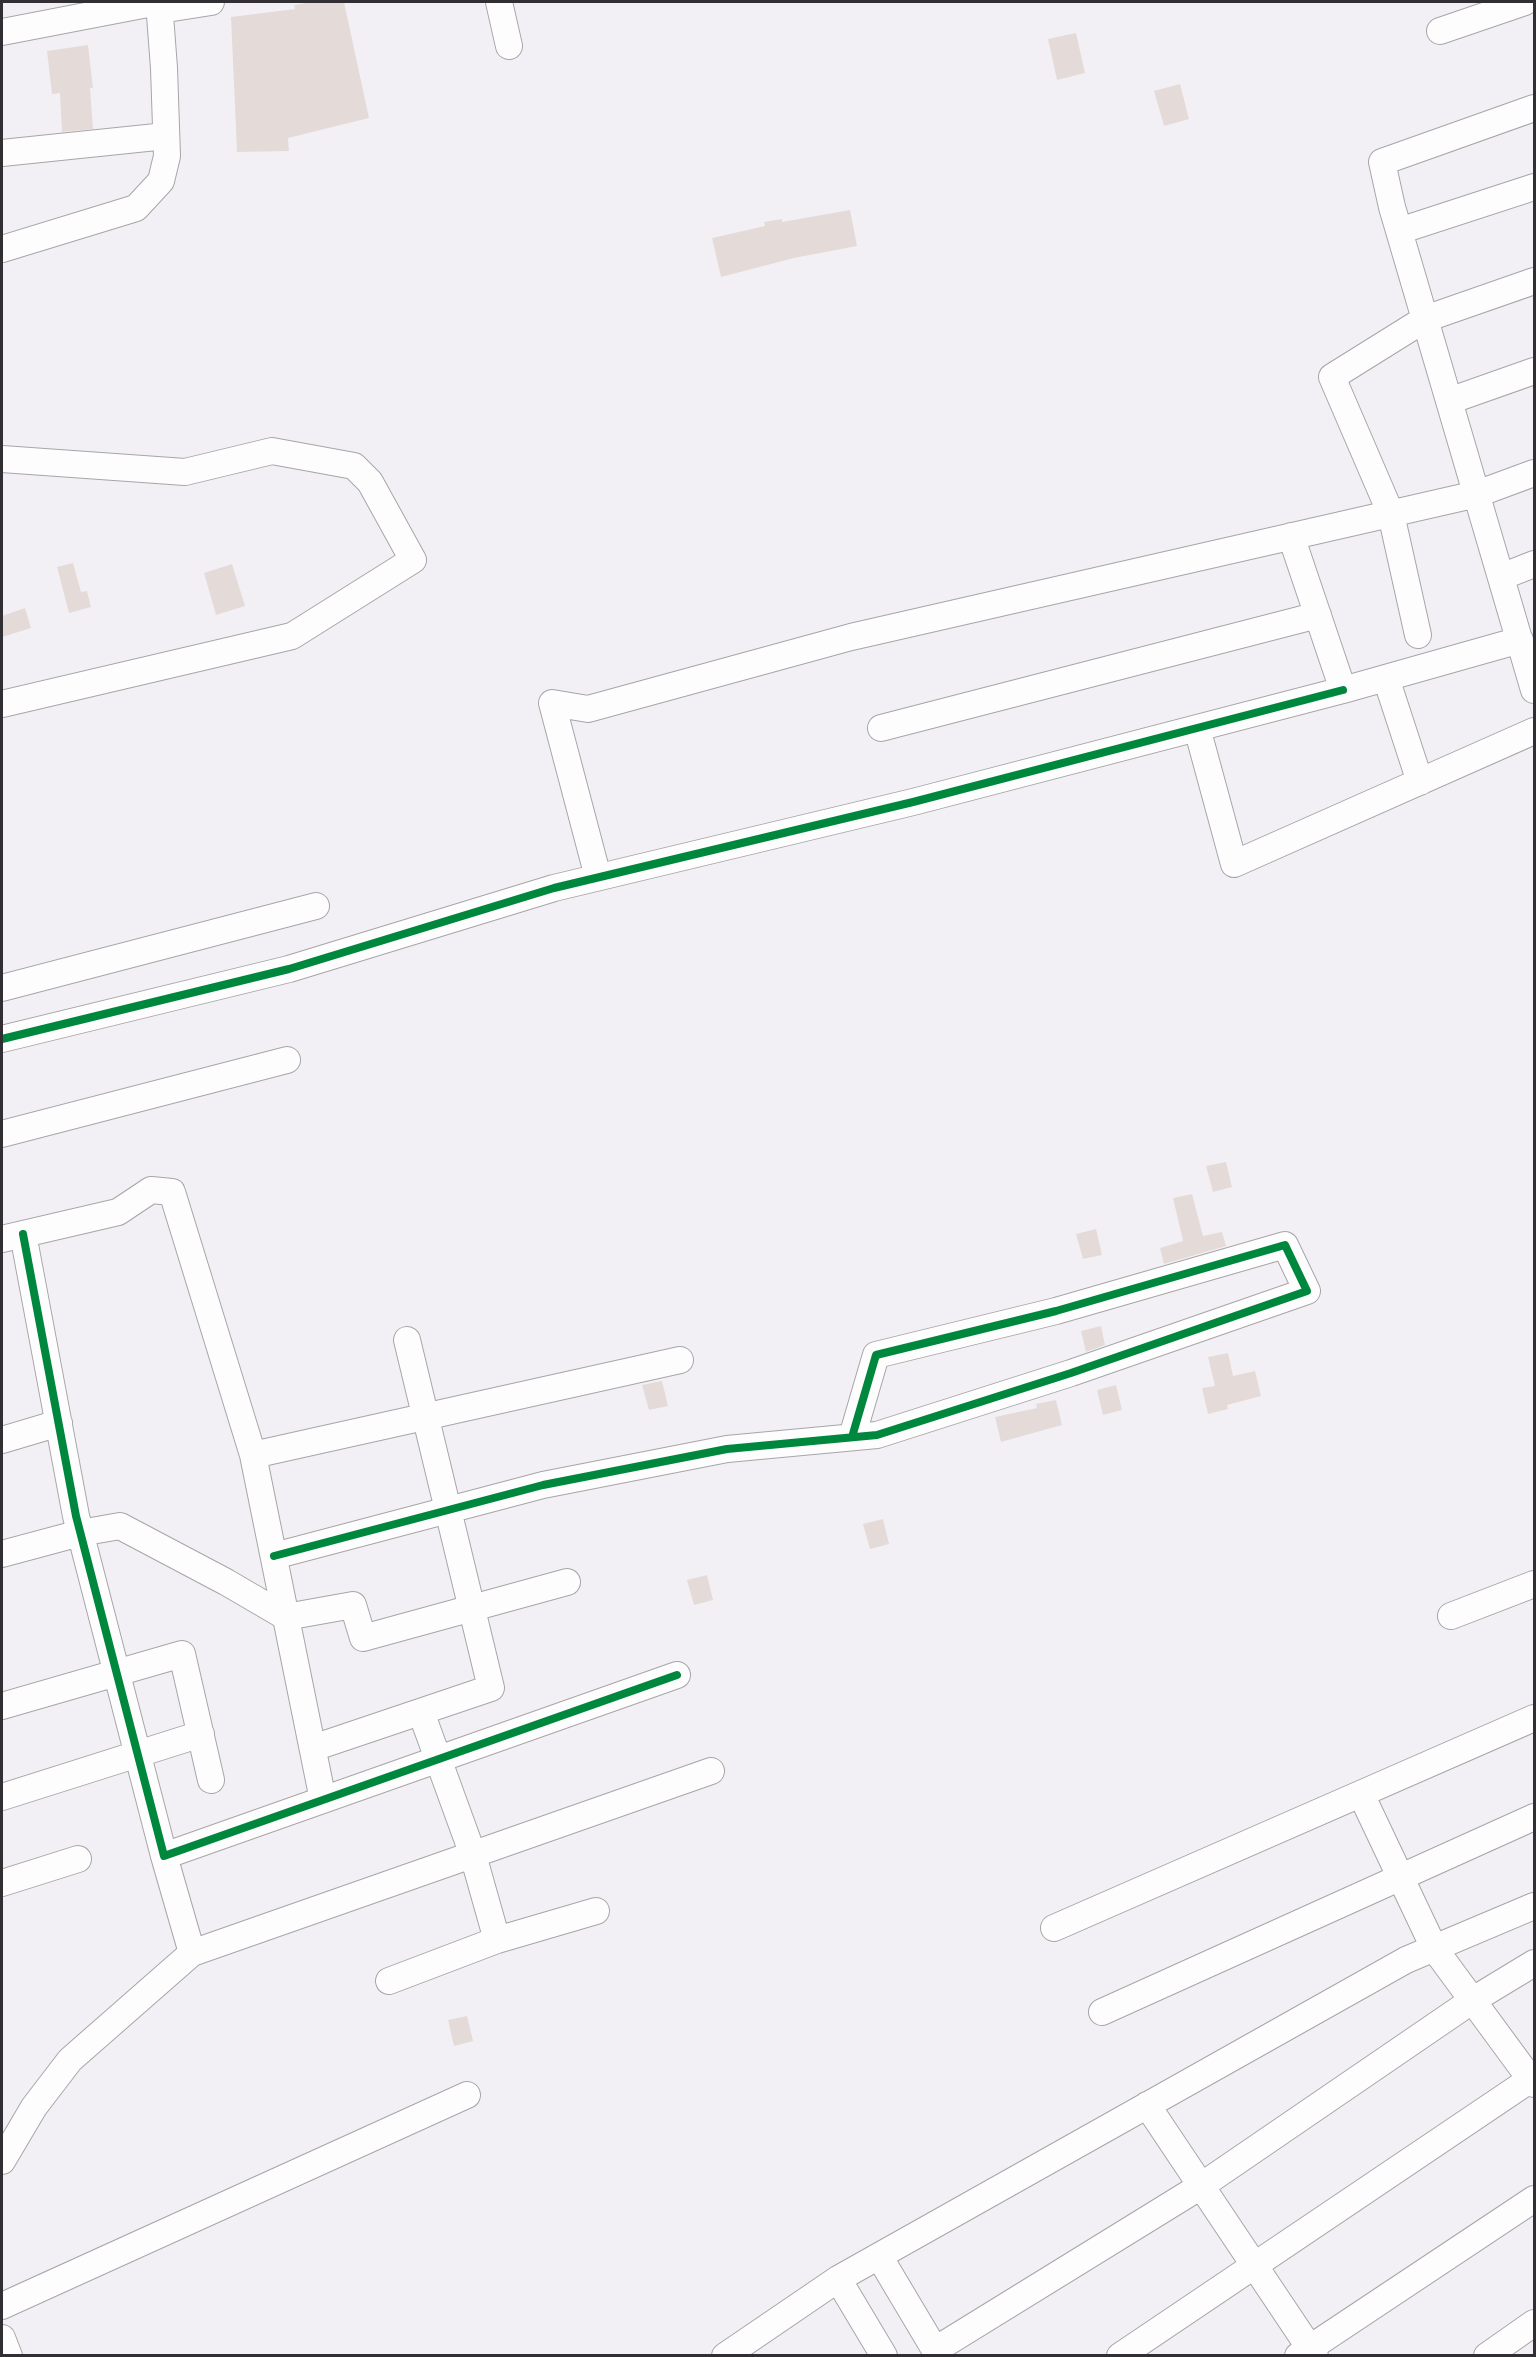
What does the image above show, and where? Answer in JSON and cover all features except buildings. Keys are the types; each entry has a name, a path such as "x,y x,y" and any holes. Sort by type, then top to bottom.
{"street":[{"path":"2,32 159,4 211,2"},
{"path":"499,2 509,46"},
{"path":"1440,31 1525,2"},
{"path":"2,249 136,208 161,182 167,156 159,4"},
{"path":"1534,108 1382,162 1425,319 1501,577 1527,652 1534,690"},
{"path":"2,153 166,136"},
{"path":"1400,231 1534,187"},
{"path":"1418,635 1391,514 1332,377 1425,319 1534,281"},
{"path":"1449,401 1534,371"},
{"path":"2,459 184,472 272,451 354,466 370,482 413,560 292,636 2,704"},
{"path":"598,877 552,703 588,709 852,637 1477,494 1534,473"},
{"path":"1292,536 1343,690"},
{"path":"1501,577 1534,564"},
{"path":"880,728 1318,615"},
{"path":"2,1039 289,969 554,888 913,802 1386,678 1527,652"},
{"path":"1386,678 1420,782"},
{"path":"1197,728 1234,864 1534,731"},
{"path":"2,988 316,906"},
{"path":"2,1134 287,1060"},
{"path":"192,1953 136,1753 80,1533 58,1423 12,1236 118,1212 151,1190 172,1192 254,1455 323,1800"},
{"path":"274,1556 543,1485 727,1449 877,1435 1071,1373 1306,1291 1285,1245 1056,1311 876,1355 852,1437"},
{"path":"313,1748 491,1688 407,1340"},
{"path":"254,1455 680,1360"},
{"path":"2,1440 58,1423"},
{"path":"2,1554 80,1533 120,1526 226,1582 286,1617 353,1605 363,1638 567,1582"},
{"path":"1451,1616 1534,1584"},
{"path":"2,1706 116,1675 182,1654 212,1780"},
{"path":"164,1856 677,1675"},
{"path":"421,1712 473,1855 497,1940"},
{"path":"1054,1928 1534,1718"},
{"path":"2,1797 201,1734"},
{"path":"2,2161 34,2107 70,2060 192,1953 711,1771"},
{"path":"1120,2355 1533,2082 1434,1948 1361,1794"},
{"path":"1102,2012 1534,1817"},
{"path":"2,1883 78,1859"},
{"path":"725,2355 838,2280 879,2256 1406,1960 1534,1906"},
{"path":"389,1981 497,1940 596,1911"},
{"path":"879,2256 937,2353 1201,2186 1473,2000 1534,1963"},
{"path":"2,2306 467,2095"},
{"path":"1147,2105 1255,2266 1308,2353 1534,2199"},
{"path":"838,2280 884,2355"},
{"path":"1487,2355 1534,2323"},
{"path":"2,2338 9,2355"}],"cycle path":[{"path":"2,1039 289,969 554,888 913,802 1343,690"},
{"path":"23,1234 76,1516 164,1856 677,1675"},
{"path":"274,1556 543,1485 727,1449 877,1435 1071,1373 1307,1291 1285,1245 1056,1311 876,1355 852,1437"}]}
